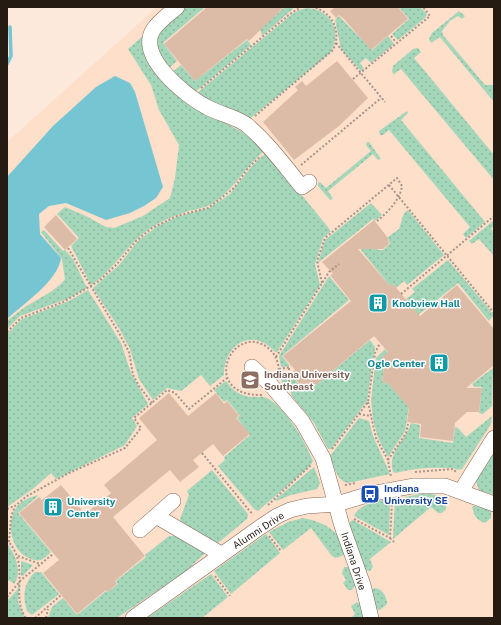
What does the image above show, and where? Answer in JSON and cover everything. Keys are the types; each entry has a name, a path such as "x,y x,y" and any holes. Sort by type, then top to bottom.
{"street":[{"path":"178,7 164,18 153,30 149,43 152,55 163,70 181,89 205,106 245,124 270,148 302,187 309,182"},
{"name":"Indiana Drive","path":"252,367 270,384 302,421 324,458 371,618"},
{"path":"461,491 494,438"},
{"name":"Alumni Drive","path":"133,618 221,554 277,516 307,506 337,504 392,489 412,486 445,486 494,504"},
{"path":"140,530 173,501"},
{"path":"156,516 221,554"}],"path":[{"path":"190,96 290,14 301,7"},
{"path":"245,124 328,56 336,43 336,32 333,21 324,12 312,7"},
{"path":"353,80 430,16 423,7"},
{"path":"391,36 397,43"},
{"path":"336,43 385,102"},
{"path":"295,170 382,98"},
{"path":"7,332 21,318 63,302 90,287 107,274 136,241 152,228 177,216 208,208 234,188 257,158 270,148"},
{"path":"322,283 317,261 325,238 397,178 402,186 398,197 386,213 377,221"},
{"path":"389,185 494,313"},
{"path":"401,294 494,216"},
{"path":"68,248 90,287 119,333 129,352 133,375 139,386 152,403"},
{"path":"276,357 329,272 339,264"},
{"path":"380,343 375,353 368,402 376,438 388,460 392,489 390,538"},
{"path":"279,368 290,368 289,391"},
{"path":"7,509 15,506 27,496 69,473 125,448 141,428 134,418 167,390 171,391 189,409 227,378"},
{"path":"264,508 312,464 324,458 368,402"},
{"path":"359,414 371,416"},
{"path":"388,460 406,433 408,424"},
{"path":"202,453 252,516 254,515"},
{"path":"337,504 354,519 390,538 394,542"},
{"path":"15,506 11,517 8,541 18,556 21,580 20,601 26,618"},
{"path":"7,597 21,580 53,554"},
{"path":"18,556 40,564"},
{"path":"208,564 230,596"},
{"path":"35,618 61,595"},
{"path":"46,618 48,608"}],"shaded area":[{"name":"Indiana University Southeast","path":"157,7 494,7 494,618 7,618 7,142"}],"green space":[{"path":"186,7 205,7 163,43 177,61 168,69 156,50 157,36 170,20"},
{"path":"285,7 295,7 262,36 260,29"},
{"path":"399,7 420,7 427,14 425,18 398,40 392,34 409,19"},
{"path":"307,8 323,13 332,23 335,30 335,37 334,45 330,53 247,121 196,94 291,15 299,10"},
{"path":"459,11 465,16 462,19 458,16 450,21 442,31 443,35 485,85 494,85 494,102 440,37 431,43 429,39 432,33"},
{"path":"339,16 372,50 388,36 394,44 371,63 366,58 360,63 364,69 361,71 341,49 335,20"},
{"path":"144,35 145,44 214,117 252,137 265,150 220,198 212,204 171,217 150,228 131,245 106,273 91,285 71,246 79,238 57,214 65,207 106,227 114,228 143,216 170,198 175,178 179,145 159,110 151,85 128,49"},
{"path":"247,40 251,45 194,93 172,72 181,65 195,81"},
{"path":"418,48 421,52 414,58 494,155 494,180 401,69 394,74 392,72 393,66 413,49"},
{"path":"407,111 408,113 401,120 485,222 466,238 463,234 470,227 389,130 383,135 380,135 379,131"},
{"path":"367,142 369,142 381,159 378,160 373,154 328,191 333,199 330,200 318,186 318,183 320,182 326,188 371,151 366,145"},
{"path":"267,152 331,231 323,238 315,264 320,285 277,352 266,344 258,341 249,340 241,342 234,347 229,354 225,364 224,375 210,386 201,375 181,391 167,388 153,400 139,379 130,349 119,328 93,288 119,265 138,241 156,227 177,217 209,208 230,194 252,166"},
{"path":"371,203 382,215 375,221 373,219 318,263 325,240"},
{"path":"408,210 444,255 407,285 404,281 396,288 393,284 390,286 361,250 370,243 378,250 383,250 390,244 388,237 399,229 404,213"},
{"path":"494,220 494,226 491,229 494,232 494,256 479,239 472,244 469,241"},
{"path":"44,230 63,251 65,250 73,259 87,288 67,299 20,316 7,329 8,320 25,307 52,291 65,279 62,259 41,232"},
{"path":"448,260 494,315 489,321 458,283 417,316 408,306 411,304 406,299 415,292 412,289"},
{"path":"329,276 349,300 282,356 290,366 281,367 279,356"},
{"path":"88,290 121,343 131,373 148,404 132,418 137,426 125,445 56,479 51,473 34,488 7,507 7,334 22,319 69,301"},
{"path":"370,340 375,347 367,401 331,449 328,449 314,423 291,395 291,374 302,388 306,389 316,385"},
{"path":"385,349 388,353 382,357 385,361 382,382 388,383 409,406 405,431 388,457 378,438 373,419 371,400 376,358"},
{"path":"493,368 492,406 483,414 479,413 482,387 475,387 472,384"},
{"path":"283,371 287,373 288,390 282,384 281,373"},
{"path":"226,381 232,388 242,395 250,397 265,397 281,409 294,426 313,461 310,466 258,511 254,509 218,466 225,460 224,457 250,435 237,418 240,416 227,400 224,402 214,390"},
{"path":"492,416 491,424 462,469 430,468 396,473 393,472 392,459 394,453 411,423 420,425 419,438 453,443 455,427 458,428 466,437"},
{"path":"359,418 369,421 373,436 390,474 348,483 338,476 330,456"},
{"path":"494,446 494,495 479,490 475,479"},
{"path":"314,467 320,483 317,489 291,495 276,501 275,500"},
{"path":"212,470 248,514 247,519 218,543 184,526 180,519 189,495 187,491"},
{"path":"425,493 440,497 445,502 446,509 442,513 438,513 431,507 393,539 395,499"},
{"path":"37,495 38,496 18,513 51,552 41,560 29,558 18,550 12,536 11,529 11,521 16,508 23,502"},
{"path":"388,499 390,501 389,535 354,516 356,512 364,506"},
{"path":"474,506 491,510 491,518 485,523 479,520 476,517 472,507"},
{"path":"303,518 325,525 337,534 344,547 344,555 336,558 332,556 311,528 283,550 269,532 288,522"},
{"path":"353,520 391,542 370,559 373,567 370,571 365,570 350,527 350,522"},
{"path":"266,534 280,553 231,594 214,571"},
{"path":"169,536 179,536 205,552 186,571 117,618 48,618 52,607 63,598 77,615 106,591 108,592 118,584 116,581"},
{"path":"7,543 13,552 17,563 18,574 14,584 9,580 7,583"},
{"path":"21,561 33,565 23,576 21,575"},
{"path":"344,567 349,567 355,585 352,590 348,590 343,583 346,580 342,573"},
{"path":"35,572 41,572 59,594 32,615 27,611 24,595 26,585"},
{"path":"211,574 228,597 202,618 147,618"},
{"path":"20,582 18,602 25,618 7,618 7,601 17,590"},
{"path":"374,588 382,591 386,598 387,604 380,610 376,609 371,591"},
{"path":"357,602 361,605 365,618 352,617 355,614 351,606"}],"water":[{"path":"115,76 130,83 135,92 163,187 156,198 144,206 130,213 106,220 66,203 49,206 39,214 40,234 61,258 59,267 47,283 31,299 7,319 7,177 53,126 96,87"}],"building":[{"path":"207,7 284,7 249,41 247,39 195,81 164,44"},
{"path":"333,7 398,7 408,19 371,50 344,19 339,15 336,18 330,11 334,8"},
{"path":"337,61 368,98 339,126 294,160 263,122 298,90 295,87 302,81 306,86"},
{"path":"56,215 77,239 65,250 44,227"},
{"path":"374,220 388,238 389,244 383,249 358,249 390,286 393,284 420,316 457,285 494,329 494,365 466,388 482,388 479,412 467,412 455,423 453,441 420,437 421,424 407,422 409,408 388,383 382,382 385,361 382,357 388,352 374,336 316,385 315,384 306,388 302,387 291,373 295,370 283,356 351,301 330,275 333,274 322,262"},
{"name":"University Center","path":"169,393 188,416 216,393 224,404 227,401 239,416 236,418 250,434 223,456 213,444 193,460 199,467 180,482 170,470 113,517 145,556 115,581 117,584 108,592 106,590 77,614 43,573 59,560 19,513 39,497 42,500 61,485 85,514 111,493 104,485 157,440 139,418"}],"waterway":[{"path":"7,64 11,56 10,27"}],"place":[{"name":"Knobview Hall","path":"378,303"},
{"name":"Ogle Center","path":"439,363"},
{"name":"Indiana University Southeast","path":"250,380"},
{"name":"Indiana University SE","path":"370,494"},
{"name":"University Center","path":"53,507"}]}
